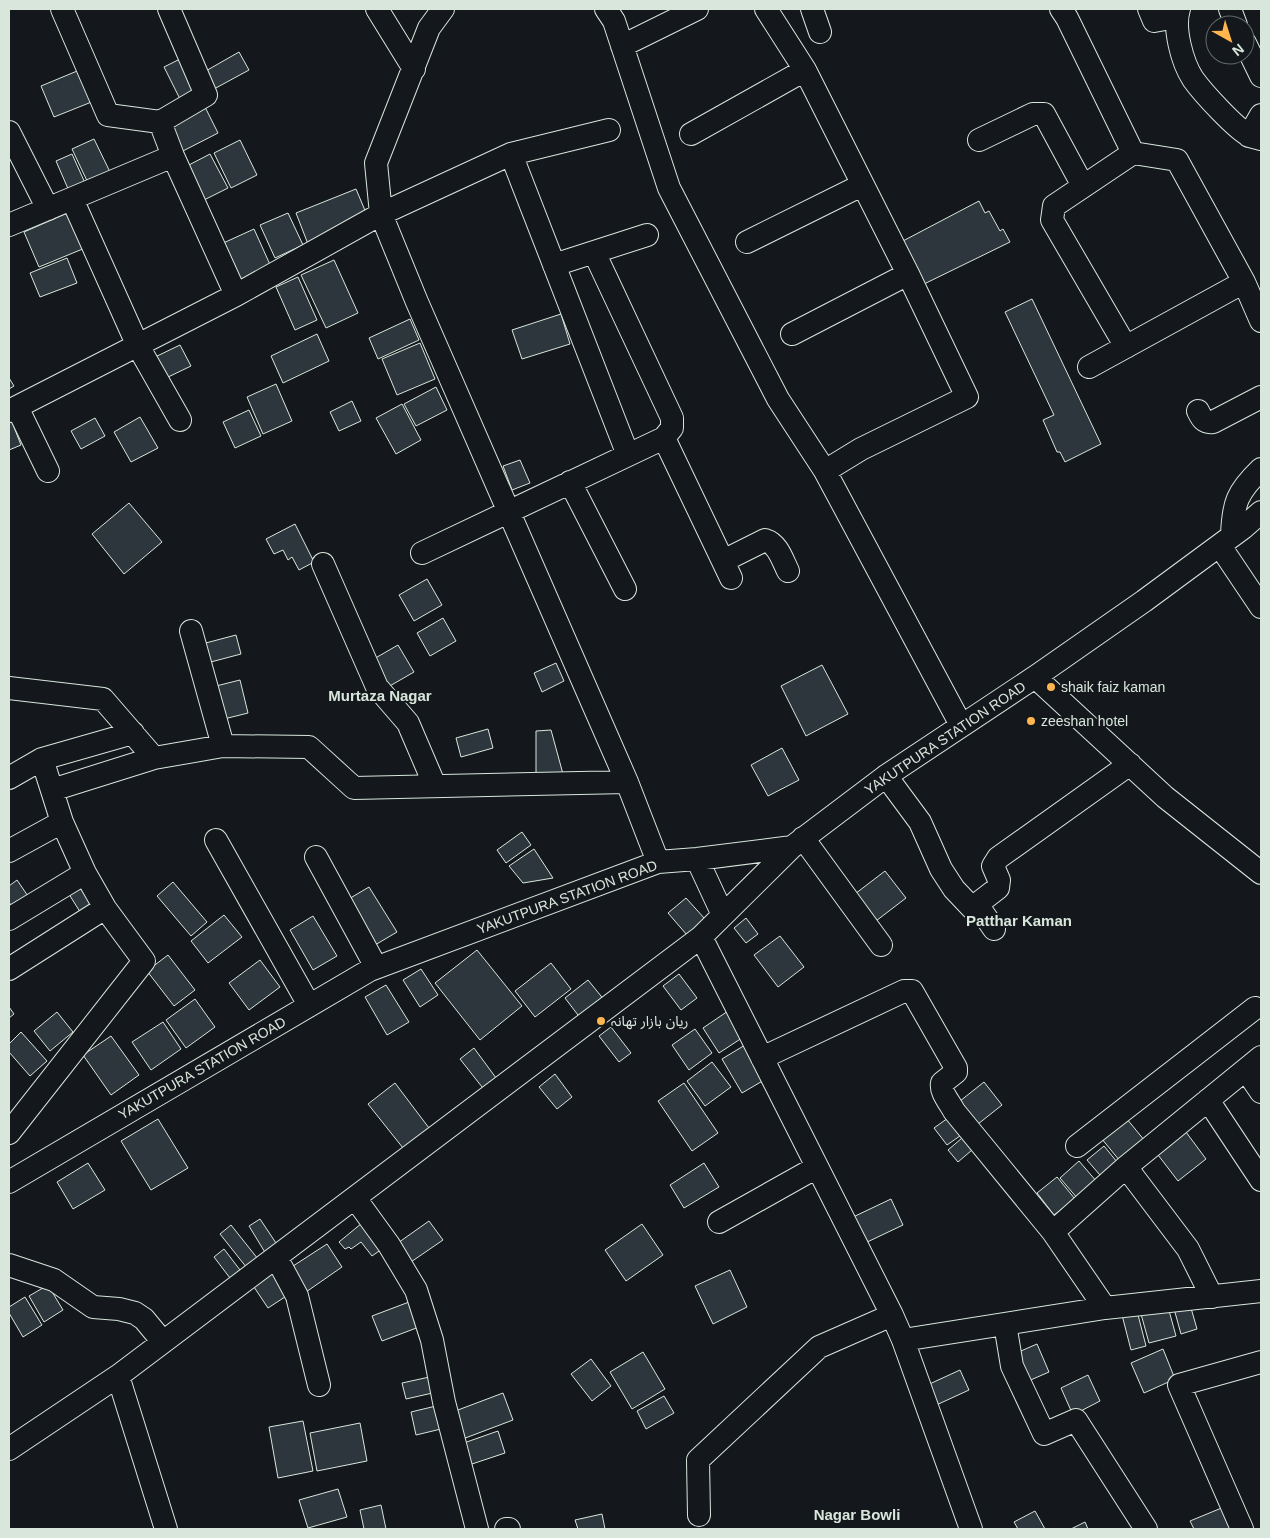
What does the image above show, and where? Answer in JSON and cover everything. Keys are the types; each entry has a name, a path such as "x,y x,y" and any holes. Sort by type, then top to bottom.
{"street":[{"path":"62,9 108,115 160,122 206,95 169,9"},
{"path":"377,9 414,70"},
{"path":"443,9 429,28 376,163 381,214 417,302 627,782 658,862"},
{"path":"606,9 614,21 669,188 778,399 825,471 961,725"},
{"path":"622,46 696,9"},
{"path":"766,9 805,70 908,274 967,397 861,449 825,471"},
{"path":"812,9 820,32"},
{"path":"1061,9 1133,153"},
{"path":"1149,9 1154,21 1178,13 1180,48 1192,78 1209,99 1255,137 1261,115"},
{"path":"1255,64 1261,76"},
{"path":"691,134 805,70"},
{"path":"979,140 1032,114 1044,114 1083,186"},
{"path":"160,122 173,156 236,295"},
{"path":"48,471 13,409 236,295 381,214 511,154 609,130"},
{"path":"9,132 48,209"},
{"path":"1126,347 1052,220 1054,206 1133,153 1177,160 1244,282 1261,321"},
{"path":"511,154 628,455"},
{"path":"9,225 173,156"},
{"path":"747,242 862,185"},
{"path":"72,199 138,346 180,420"},
{"path":"554,265 648,235"},
{"path":"422,553 664,438 672,428 672,418 594,252"},
{"path":"792,334 908,274"},
{"path":"1089,367 1244,282"},
{"path":"1198,411 1202,420 1213,422 1261,397"},
{"path":"664,438 727,569 765,540 771,542 777,549 788,571"},
{"path":"1261,468 1243,487 1226,541 1261,608"},
{"path":"570,482 625,589"},
{"name":"YAKUTPURA STATION ROAD","path":"9,1182 376,967 658,862 696,859 798,842 886,776 1035,677 1144,601 1226,541 1261,512"},
{"path":"323,564 377,687 408,723 434,786"},
{"path":"191,631 223,746"},
{"path":"1035,677 1165,797 1259,867"},
{"path":"10,690 103,699 154,758"},
{"path":"9,778 42,759 133,733"},
{"path":"52,790 154,758 223,746 309,747 354,788 627,782"},
{"path":"9,1133 144,961 104,908 85,872 62,822 42,759"},
{"path":"972,908 998,888 999,880 993,866 998,858 1130,764"},
{"path":"886,776 920,822 954,889 972,908 983,913 994,929"},
{"path":"9,851 62,822"},
{"path":"216,840 309,1005"},
{"path":"9,1449 118,1376 164,1342 701,937 798,842 882,945"},
{"path":"316,857 376,967"},
{"path":"696,859 723,915"},
{"path":"9,918 85,872"},
{"path":"9,969 104,908"},
{"path":"701,937 892,1315 903,1340 971,1529"},
{"path":"762,1058 904,991 912,991 956,1068 956,1072 942,1083 941,1088 954,1111 1053,1232 1105,1308"},
{"path":"1077,1146 1259,1009"},
{"path":"1053,1232 1126,1167 1253,1064 1261,1092"},
{"path":"1208,1100 1261,1180"},
{"path":"719,1222 817,1167"},
{"path":"1126,1167 1188,1250 1212,1297"},
{"path":"355,1198 389,1245 416,1290 432,1340 448,1419 477,1529"},
{"path":"276,1257 297,1296 319,1385"},
{"path":"9,1265 54,1280 93,1307 119,1309 135,1313 144,1319 164,1342"},
{"path":"903,1340 1105,1308 1261,1292"},
{"path":"699,1515 698,1460 819,1347 892,1315"},
{"path":"1005,1324 1012,1366 1044,1434 1076,1420 1146,1529"},
{"path":"1242,1529 1179,1385 1261,1362"},
{"path":"118,1376 166,1529"}],"building":[{"path":"239,52 249,70 214,89 204,72"},
{"path":"184,57 200,88 180,99 164,67"},
{"path":"82,69 94,101 54,117 41,86"},
{"path":"204,105 218,133 181,152 167,123"},
{"path":"94,139 111,174 89,185 72,149"},
{"path":"240,140 257,175 231,188 214,153"},
{"path":"72,154 85,183 69,191 56,161"},
{"path":"210,154 228,188 204,200 187,166"},
{"path":"356,189 369,220 308,244 296,213"},
{"path":"979,201 985,213 989,211 1000,231 1003,229 1010,242 922,285 901,242"},
{"path":"70,212 85,248 39,267 24,232"},
{"path":"288,213 303,245 275,258 260,225"},
{"path":"254,229 272,269 237,285 219,245"},
{"path":"67,258 77,283 40,297 30,273"},
{"path":"334,260 358,313 326,328 301,275"},
{"path":"298,277 317,320 295,330 276,287"},
{"path":"1032,299 1101,444 1065,462 1060,452 1057,452 1043,420 1054,415 1005,312"},
{"path":"561,314 570,344 522,359 512,330"},
{"path":"410,319 419,340 378,359 369,338"},
{"path":"317,334 329,361 283,383 271,356"},
{"path":"420,343 435,379 397,395 382,359"},
{"path":"180,345 191,366 164,379 153,358"},
{"path":"9,378 14,386 9,389"},
{"path":"276,384 292,421 263,434 247,397"},
{"path":"436,387 447,410 416,426 404,404"},
{"path":"352,401 361,421 339,431 330,412"},
{"path":"402,404 421,440 396,454 376,418"},
{"path":"249,410 261,436 235,448 223,422"},
{"path":"140,417 158,448 131,462 114,432"},
{"path":"95,418 105,436 81,449 71,431"},
{"path":"12,422 21,445 9,450 9,423"},
{"path":"520,460 530,483 512,490 503,466"},
{"path":"129,503 162,542 124,574 92,534"},
{"path":"295,524 314,562 299,570 292,557 288,560 283,550 274,554 266,539"},
{"path":"427,579 442,605 414,621 399,595"},
{"path":"443,618 456,641 430,656 417,633"},
{"path":"236,635 241,654 207,663 202,644"},
{"path":"398,645 414,672 388,687 372,660"},
{"path":"556,663 564,681 542,692 534,673"},
{"path":"822,665 848,714 806,736 781,686"},
{"path":"240,680 248,713 224,719 216,686"},
{"path":"488,729 493,748 461,757 456,738"},
{"path":"551,730 563,774 536,775 536,731"},
{"path":"782,748 799,780 768,796 751,765"},
{"path":"522,832 531,845 506,863 497,850"},
{"path":"534,849 553,878 523,883 509,866"},
{"path":"885,871 906,898 872,924 851,897"},
{"path":"17,880 32,902 16,913 9,902 9,886"},
{"path":"84,880 99,905 82,915 67,891"},
{"path":"173,882 207,922 191,936 157,896"},
{"path":"369,887 397,932 375,945 347,900"},
{"path":"686,898 705,919 687,935 668,913"},
{"path":"224,915 242,937 208,963 191,941"},
{"path":"313,916 337,956 313,970 290,930"},
{"path":"746,918 758,934 746,943 734,928"},
{"path":"780,936 804,967 778,987 754,955"},
{"path":"477,950 522,1006 480,1040 435,983"},
{"path":"168,955 195,990 174,1006 147,971"},
{"path":"260,960 280,987 249,1010 229,983"},
{"path":"551,963 571,989 535,1017 515,991"},
{"path":"421,969 438,995 420,1007 403,980"},
{"path":"679,974 697,998 681,1010 663,986"},
{"path":"588,980 605,1001 581,1019 565,998"},
{"path":"386,985 409,1022 387,1035 365,997"},
{"path":"195,999 215,1027 186,1048 166,1020"},
{"path":"9,1007 14,1014 9,1018"},
{"path":"731,1009 748,1034 719,1053 703,1028"},
{"path":"57,1012 73,1032 50,1051 34,1031"},
{"path":"163,1022 181,1049 151,1070 132,1042"},
{"path":"611,1027 631,1053 619,1062 599,1036"},
{"path":"695,1029 712,1053 689,1070 672,1045"},
{"path":"21,1032 47,1061 30,1076 9,1052 9,1044"},
{"path":"111,1036 139,1075 111,1095 83,1055"},
{"path":"750,1042 771,1076 742,1093 722,1059"},
{"path":"474,1048 499,1082 486,1092 460,1059"},
{"path":"712,1062 731,1087 705,1106 687,1081"},
{"path":"555,1074 572,1097 557,1109 539,1087"},
{"path":"984,1082 1002,1105 973,1128 955,1105"},
{"path":"395,1083 429,1128 403,1148 368,1104"},
{"path":"684,1083 718,1133 692,1151 658,1101"},
{"path":"955,1113 967,1131 947,1145 934,1128"},
{"path":"1122,1113 1149,1146 1124,1166 1097,1133"},
{"path":"158,1119 188,1168 151,1190 121,1141"},
{"path":"1183,1128 1206,1159 1178,1181 1155,1151"},
{"path":"969,1132 979,1144 958,1162 948,1150"},
{"path":"1104,1146 1122,1168 1106,1182 1087,1160"},
{"path":"1079,1161 1097,1182 1078,1199 1060,1178"},
{"path":"88,1163 105,1190 73,1209 57,1182"},
{"path":"704,1163 719,1187 684,1208 670,1185"},
{"path":"1057,1177 1075,1199 1054,1215 1037,1193"},
{"path":"891,1199 903,1225 863,1244 851,1218"},
{"path":"260,1219 278,1246 266,1254 249,1226"},
{"path":"429,1221 443,1240 408,1264 395,1245"},
{"path":"362,1223 382,1249 372,1256 361,1242 351,1249 349,1247 345,1249 339,1242"},
{"path":"642,1224 663,1255 626,1281 605,1250"},
{"path":"231,1225 258,1259 247,1268 220,1234"},
{"path":"327,1244 342,1267 306,1292 290,1268"},
{"path":"224,1249 240,1270 230,1278 214,1257"},
{"path":"730,1270 747,1307 713,1324 695,1286"},
{"path":"276,1271 291,1293 268,1308 254,1287"},
{"path":"48,1285 63,1310 44,1322 29,1296"},
{"path":"25,1297 42,1325 23,1337 9,1313 9,1307"},
{"path":"1189,1301 1197,1329 1181,1334 1173,1305"},
{"path":"409,1302 419,1327 382,1341 372,1316"},
{"path":"1168,1307 1176,1336 1149,1343 1141,1314"},
{"path":"1137,1311 1146,1346 1131,1350 1122,1315"},
{"path":"1037,1344 1049,1372 1026,1382 1014,1354"},
{"path":"1163,1349 1175,1379 1144,1393 1131,1363"},
{"path":"643,1352 665,1389 632,1409 610,1372"},
{"path":"591,1359 611,1386 592,1401 571,1374"},
{"path":"960,1370 969,1390 932,1407 923,1387"},
{"path":"1088,1375 1100,1401 1073,1415 1061,1388"},
{"path":"434,1376 437,1392 406,1399 402,1383"},
{"path":"503,1393 513,1420 460,1440 450,1413"},
{"path":"664,1396 674,1413 646,1429 637,1411"},
{"path":"436,1406 441,1429 416,1435 411,1412"},
{"path":"303,1421 313,1471 278,1478 269,1427"},
{"path":"360,1423 367,1461 317,1471 310,1433"},
{"path":"498,1431 505,1453 469,1465 461,1444"},
{"path":"338,1489 347,1517 308,1528 299,1500"},
{"path":"381,1505 386,1529 364,1529 360,1510"},
{"path":"1224,1507 1234,1529 1194,1529 1190,1521"},
{"path":"1035,1511 1045,1529 1018,1529 1014,1522"},
{"path":"602,1514 605,1529 578,1529 575,1520"},
{"path":"1085,1522 1088,1529 1071,1529"}],"place":[{"name":"shaik faiz kaman","path":"1051,687"},
{"name":"zeeshan hotel","path":"1031,721"},
{"name":"ریان بازار تھانہ","path":"601,1021"}],"district":[{"name":"Murtaza Nagar","path":"380,696"},
{"name":"Patthar Kaman","path":"1019,921"},
{"name":"Nagar Bowli","path":"857,1515"}]}
